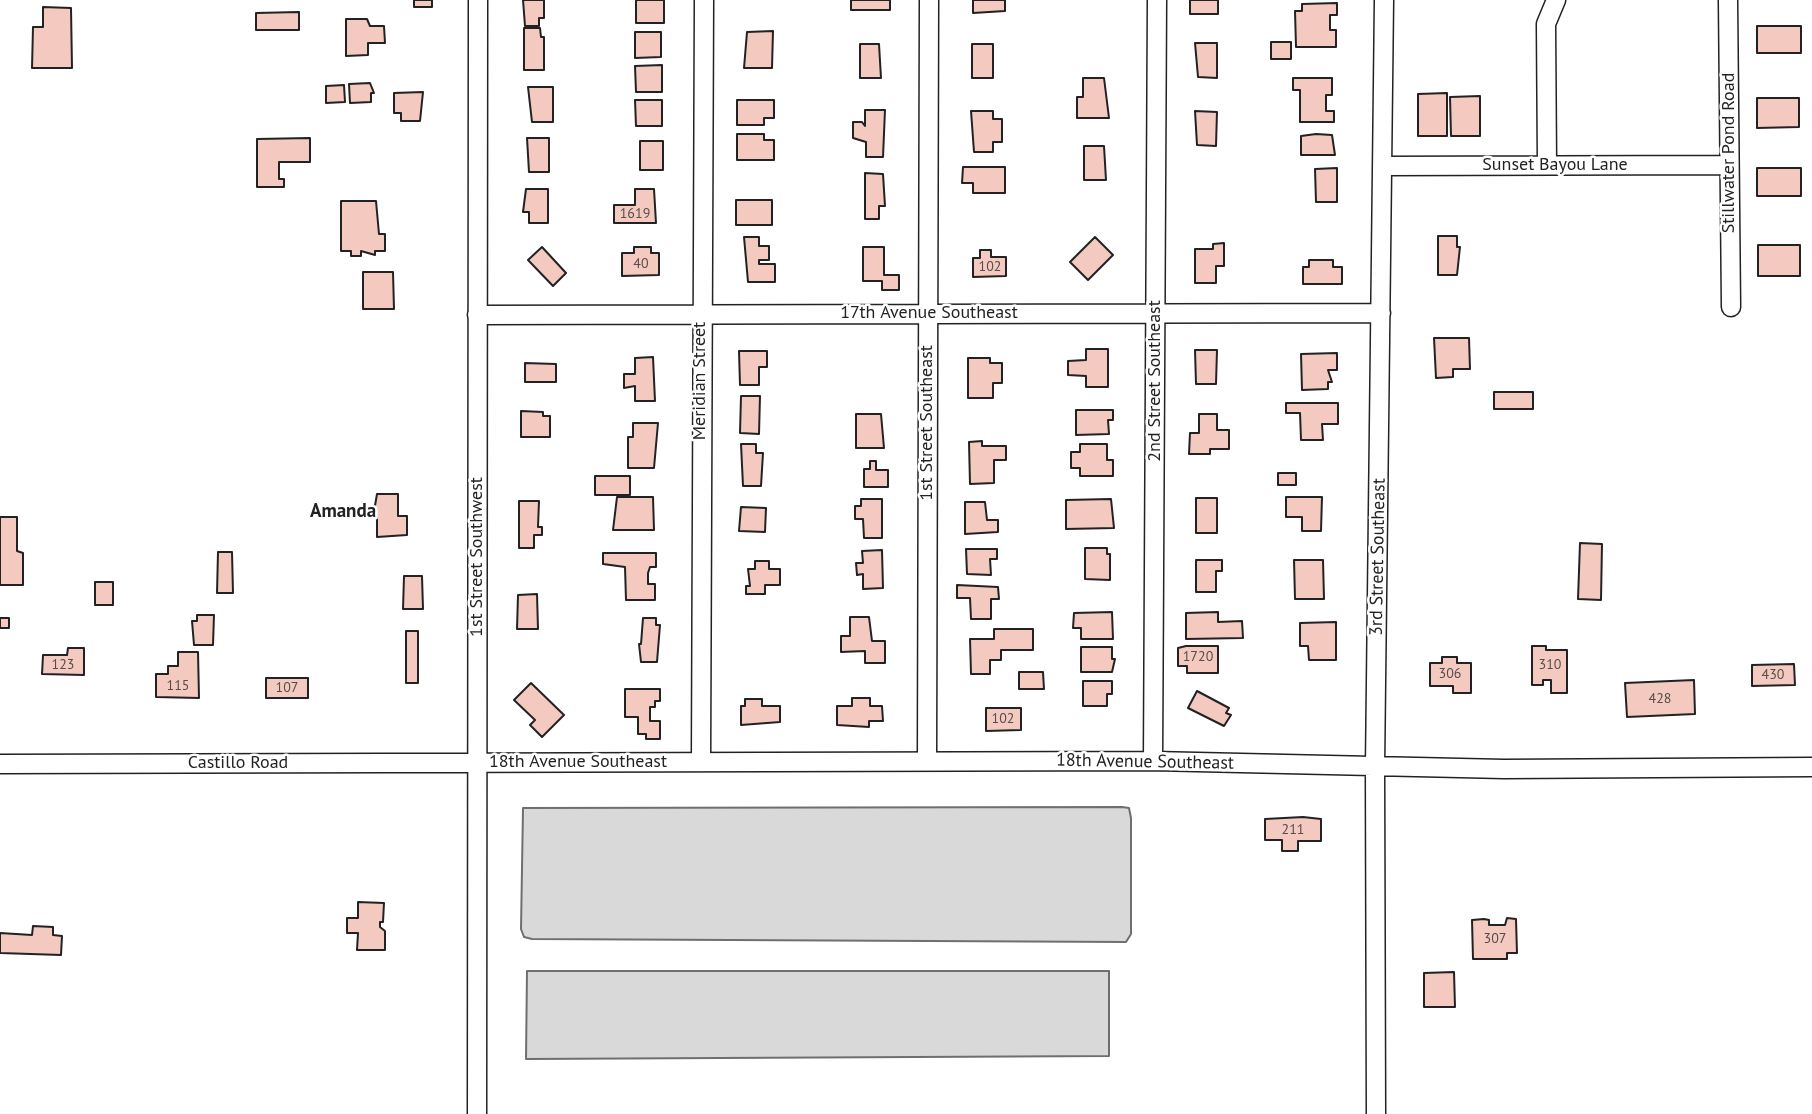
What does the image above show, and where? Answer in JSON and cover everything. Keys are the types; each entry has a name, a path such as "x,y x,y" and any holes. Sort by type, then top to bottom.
{"street":[{"name":"1st Street Southwest","path":"477,1114 478,0"},
{"name":"Meridian Street","path":"701,762 700,314 704,0"},
{"name":"1st Street Southeast","path":"927,761 929,0"},
{"name":"2nd Street Southeast","path":"1153,761 1157,0"},
{"name":"3rd Street Southeast","path":"1376,1114 1375,768 1384,0"},
{"path":"1547,165 1546,24 1556,0"},
{"name":"Stillwater Pond Road","path":"1728,0 1731,307"},
{"name":"Sunset Bayou Lane","path":"1382,166 1728,165"},
{"name":"17th Avenue Southeast","path":"477,316 1381,313"},
{"name":"18th Avenue Southeast","path":"477,762 1153,761 1375,768 1812,767"},
{"name":"Castillo Road","path":"0,764 477,762"}],"shaded area":[{"path":"523,808 1129,808 1131,818 1131,934 1126,942 532,939 524,937 521,929"},
{"path":"527,971 1109,971 1109,1056 526,1059"}],"building":[{"path":"414,0 432,0 432,7 414,7"},
{"path":"523,0 544,0 544,18 539,18 539,26 525,26"},
{"path":"636,0 664,0 664,23 636,23"},
{"path":"851,0 890,0 890,10 851,10"},
{"path":"973,0 1005,0 1005,11 973,13"},
{"path":"1190,0 1218,0 1218,14 1190,14"},
{"path":"1337,3 1337,15 1330,15 1330,30 1336,30 1336,47 1296,47 1295,11 1302,11 1302,4"},
{"path":"43,7 71,8 72,68 32,68 33,27 43,27"},
{"path":"299,12 299,30 256,30 256,13"},
{"path":"346,19 367,19 370,26 384,26 385,43 368,43 368,55 346,56"},
{"path":"1757,26 1801,26 1801,53 1757,53"},
{"path":"524,28 540,28 541,37 544,37 544,70 524,70"},
{"path":"773,31 772,68 744,68 747,32"},
{"path":"635,32 661,32 661,57 635,58"},
{"path":"1271,42 1291,42 1291,59 1271,59"},
{"path":"1195,43 1217,43 1217,78 1198,77"},
{"path":"860,44 879,44 881,78 860,78"},
{"path":"972,44 993,44 993,78 972,78"},
{"path":"662,65 662,92 636,92 635,66"},
{"path":"1083,78 1104,78 1109,118 1077,118 1077,97 1083,97"},
{"path":"1293,78 1332,78 1332,95 1326,95 1326,111 1334,111 1334,122 1300,122 1300,90 1293,90"},
{"path":"370,83 374,93 371,93 371,102 350,103 349,84"},
{"path":"344,85 345,102 326,103 326,86"},
{"path":"528,87 553,87 553,122 532,122"},
{"path":"423,92 420,121 401,121 401,113 394,113 394,93"},
{"path":"1447,93 1447,136 1418,136 1418,94"},
{"path":"1480,96 1480,136 1451,136 1450,97"},
{"path":"1757,98 1799,98 1799,127 1757,128"},
{"path":"635,100 662,100 662,126 636,126"},
{"path":"737,100 774,100 774,118 764,118 764,125 737,125"},
{"path":"865,110 885,110 883,157 866,157 866,142 853,138 853,122 862,122 865,126"},
{"path":"971,111 993,111 993,119 1002,119 1002,142 993,142 993,152 974,152"},
{"path":"1195,111 1217,112 1216,146 1197,145"},
{"path":"737,134 764,134 764,140 774,140 774,160 737,160"},
{"path":"1332,135 1335,155 1301,155 1301,136"},
{"path":"310,138 310,162 279,162 279,179 284,179 284,187 257,187 257,139"},
{"path":"527,138 549,138 549,172 529,172"},
{"path":"640,141 663,141 663,170 640,170"},
{"path":"1084,146 1104,146 1106,180 1084,180"},
{"path":"963,167 1005,167 1005,193 973,193 973,183 962,183"},
{"path":"1337,168 1337,202 1316,202 1315,169"},
{"path":"1757,168 1801,168 1801,196 1757,196"},
{"path":"865,173 883,174 885,206 879,206 879,219 865,219"},
{"path":"526,189 548,189 548,223 529,223 529,212 523,212"},
{"path":"635,189 654,189 656,223 614,223 614,205 635,205"},
{"path":"736,200 772,200 772,225 736,225"},
{"path":"341,201 376,201 379,234 385,234 385,251 375,251 375,255 361,251 361,256 351,256 351,251 341,251"},
{"path":"1438,236 1457,236 1457,247 1460,247 1457,275 1438,275"},
{"path":"744,237 759,237 759,246 769,246 769,260 759,260 759,264 775,264 775,282 748,282"},
{"path":"1095,237 1113,255 1088,280 1070,262"},
{"path":"1224,243 1224,266 1216,266 1216,283 1195,283 1195,249 1213,249 1213,244"},
{"path":"1758,245 1800,245 1800,276 1758,276"},
{"path":"542,247 566,273 553,286 528,260"},
{"path":"634,247 651,247 651,253 659,253 659,275 622,276 622,253 634,253"},
{"path":"863,247 884,247 884,275 899,275 899,290 882,290 882,281 863,281"},
{"path":"980,250 991,250 991,257 1006,257 1006,276 973,277 973,258 980,258"},
{"path":"1309,260 1333,260 1333,267 1342,267 1342,284 1303,284 1303,267 1309,267"},
{"path":"363,272 393,272 394,309 363,309"},
{"path":"1434,338 1469,338 1470,369 1453,369 1453,377 1436,378"},
{"path":"1086,349 1108,349 1108,387 1086,387 1086,376 1068,375 1068,361 1086,360"},
{"path":"1195,350 1217,350 1216,384 1196,384"},
{"path":"739,351 767,351 767,367 759,367 759,385 740,385"},
{"path":"1337,353 1337,370 1328,370 1332,382 1328,382 1328,389 1302,390 1301,354"},
{"path":"653,357 655,401 635,401 635,386 624,388 624,374 635,374 635,358"},
{"path":"968,358 990,358 990,363 1002,363 1002,383 993,383 993,398 968,398"},
{"path":"525,363 556,364 556,382 525,382"},
{"path":"1494,392 1533,392 1533,409 1494,409"},
{"path":"741,396 760,396 759,434 740,433"},
{"path":"1286,403 1338,403 1338,424 1322,424 1323,440 1301,440 1300,413 1286,413"},
{"path":"1076,410 1113,410 1113,420 1108,420 1109,434 1076,435"},
{"path":"521,411 543,412 543,416 550,416 550,437 521,437"},
{"path":"856,414 881,414 884,448 856,448"},
{"path":"1199,414 1217,414 1217,430 1229,430 1229,449 1210,449 1210,454 1189,454 1190,433 1199,433"},
{"path":"633,423 658,423 654,468 628,468 628,437 633,437"},
{"path":"982,441 982,446 1006,446 1006,460 994,460 994,483 970,484 969,442"},
{"path":"741,444 756,444 756,453 763,453 761,486 743,486"},
{"path":"1080,444 1107,444 1107,460 1113,460 1113,476 1080,476 1080,468 1071,468 1071,452 1080,452"},
{"path":"870,461 876,461 876,470 888,470 888,487 864,487 864,469 870,469"},
{"path":"1278,473 1296,473 1296,485 1278,485"},
{"path":"595,476 630,476 630,495 595,495"},
{"path":"377,494 398,494 398,516 407,516 407,535 377,537 377,517 373,517"},
{"path":"617,497 653,497 654,530 613,530"},
{"path":"1286,497 1322,497 1321,531 1302,531 1302,517 1286,517"},
{"path":"1196,498 1217,498 1217,533 1196,533"},
{"path":"861,499 882,499 882,538 864,538 863,519 855,519 855,506 861,506"},
{"path":"1111,499 1114,528 1066,529 1066,500"},
{"path":"519,501 539,501 538,527 542,527 542,535 534,535 534,548 519,548"},
{"path":"965,502 985,502 987,520 998,520 998,532 965,534"},
{"path":"741,507 766,508 765,532 739,531"},
{"path":"0,517 17,517 17,551 23,553 23,585 0,585"},
{"path":"1580,543 1602,544 1601,600 1578,599"},
{"path":"1085,548 1107,548 1107,554 1110,554 1110,580 1085,579"},
{"path":"966,549 997,549 997,559 990,559 991,575 967,574"},
{"path":"882,550 883,588 863,589 863,574 857,575 856,563 863,563 862,551"},
{"path":"218,552 232,552 233,593 217,593"},
{"path":"603,553 656,553 656,567 650,567 648,573 648,584 655,584 655,600 626,600 625,567 603,564"},
{"path":"1196,560 1222,560 1222,571 1216,571 1216,592 1196,592"},
{"path":"1294,560 1323,560 1324,599 1295,599"},
{"path":"755,561 769,561 769,569 780,569 780,585 765,585 765,594 746,594 746,586 750,586 748,569 755,569"},
{"path":"404,576 422,576 423,609 403,609"},
{"path":"95,582 113,582 113,605 95,605"},
{"path":"957,585 998,587 999,599 991,599 991,619 971,619 970,598 957,598"},
{"path":"537,594 538,629 517,629 518,595"},
{"path":"1112,612 1113,639 1081,639 1081,628 1073,628 1074,613"},
{"path":"1218,612 1218,622 1242,621 1243,638 1186,639 1186,613"},
{"path":"197,615 214,615 213,645 194,645 192,621 197,621"},
{"path":"850,617 869,617 872,641 885,641 885,663 865,663 865,651 841,652 841,636 850,636"},
{"path":"0,618 9,618 9,628 0,628"},
{"path":"643,618 656,618 656,625 660,625 657,662 641,662 639,644"},
{"path":"1336,622 1336,660 1309,660 1308,646 1300,646 1300,623"},
{"path":"994,629 1033,629 1033,650 1001,650 1001,660 990,660 990,674 971,674 970,639 994,639"},
{"path":"406,631 418,631 418,683 406,683"},
{"path":"1218,646 1218,673 1187,673 1187,666 1178,666 1178,648"},
{"path":"1532,646 1546,646 1546,650 1567,650 1567,693 1551,693 1551,680 1543,680 1543,685 1532,685"},
{"path":"1081,647 1112,647 1112,659 1115,659 1112,672 1081,672"},
{"path":"68,648 84,648 84,675 42,674 43,655 67,655"},
{"path":"178,652 198,652 199,698 156,697 156,674 168,674 168,666 178,666"},
{"path":"1442,657 1457,657 1457,663 1471,663 1471,693 1453,693 1453,686 1430,686 1430,663 1442,663"},
{"path":"1794,664 1795,685 1752,686 1752,665"},
{"path":"1019,672 1043,672 1044,689 1019,689"},
{"path":"266,678 308,678 308,698 266,698"},
{"path":"1694,680 1695,714 1627,717 1625,683"},
{"path":"1083,681 1112,681 1112,694 1107,694 1107,706 1083,706"},
{"path":"531,683 564,715 542,737 530,725 535,720 514,700"},
{"path":"625,689 660,689 660,701 655,701 655,707 650,707 650,721 660,721 660,739 646,739 646,734 638,734 638,717 625,717"},
{"path":"1197,691 1229,708 1226,713 1231,715 1224,726 1188,708"},
{"path":"852,698 870,698 870,706 882,706 883,721 869,721 869,727 837,725 837,706 852,706"},
{"path":"745,699 762,699 762,706 780,706 780,722 741,725 741,706 745,706"},
{"path":"986,708 1021,708 1021,730 986,731"},
{"path":"1265,819 1321,819 1321,841 1298,841 1298,851 1282,851 1282,840 1265,840"},
{"path":"358,902 384,903 383,922 380,922 380,927 385,931 385,950 357,950 358,933 347,933 347,918 358,918"},
{"path":"1507,918 1516,919 1517,953 1507,953 1507,959 1473,959 1472,920 1484,919 1489,920 1489,925 1505,925"},
{"path":"33,926 53,927 53,935 62,936 61,955 0,953 0,933 32,935"},
{"path":"1454,972 1455,1007 1424,1007 1424,973"}],"district":[{"name":"Amanda","path":"343,512"}]}
